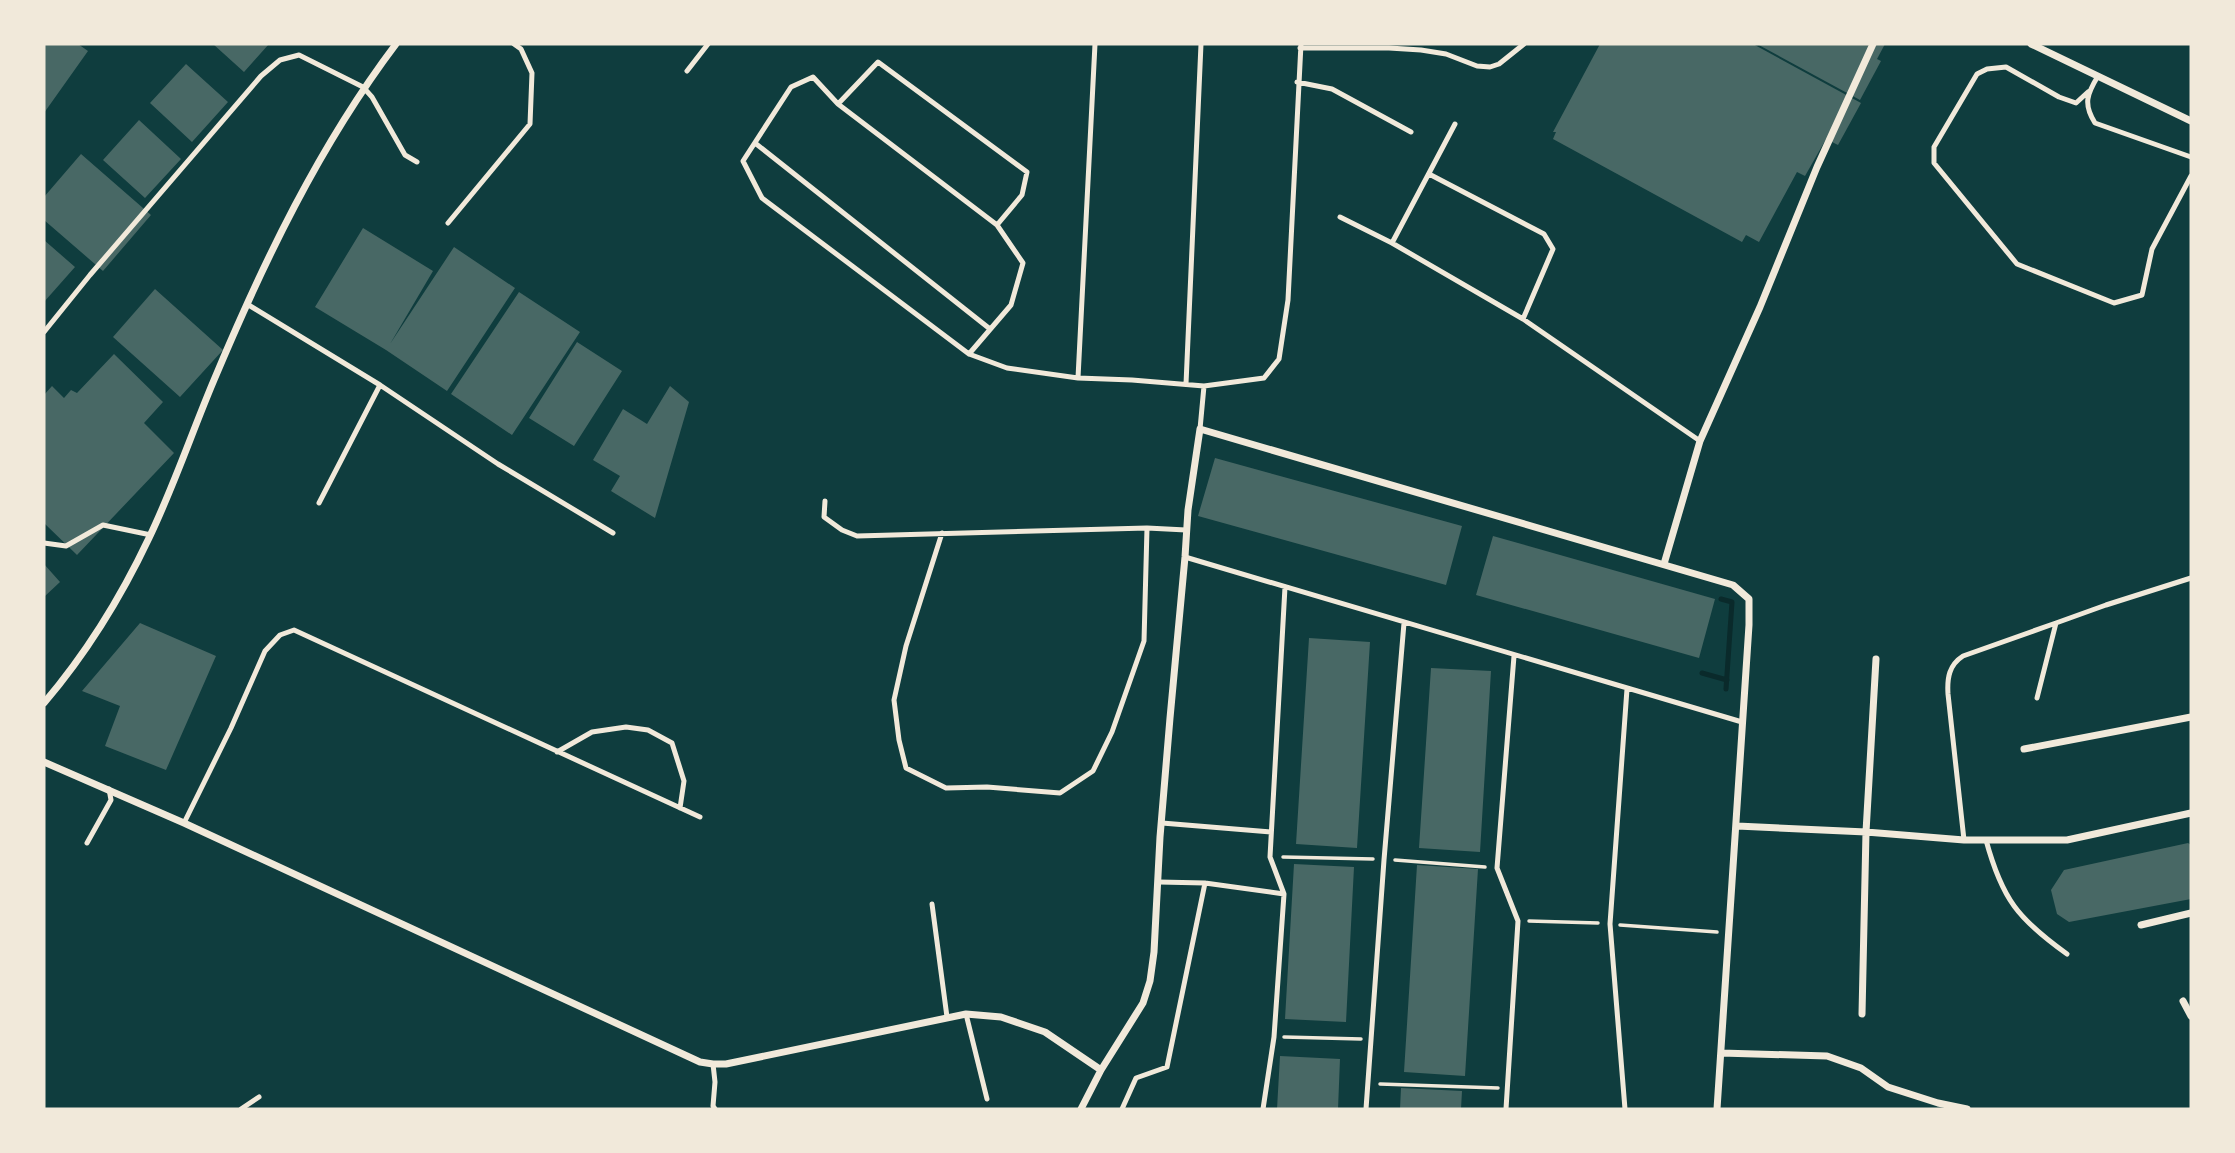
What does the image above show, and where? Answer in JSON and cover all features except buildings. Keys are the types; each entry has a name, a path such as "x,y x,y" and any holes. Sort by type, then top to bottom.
{"street":[{"path":"44,703 61,683 109,610 151,535 213,381 296,203 363,87 396,44"},
{"path":"1664,564 1700,441 1760,307 1816,167 1873,44"},
{"path":"2032,44 2191,121"},
{"path":"1081,1109 1101,1070 1143,1003 1150,981 1186,530 1200,429 1733,584 1749,599 1737,826 1717,1109"},
{"path":"1862,1014 1866,832 1876,659"},
{"path":"2024,749 2191,717"},
{"path":"44,762 184,823 687,1056 713,1064 726,1064 965,1014 1001,1017 1045,1032 1101,1070"},
{"path":"1737,826 1964,840 2067,840 2191,813"},
{"path":"2141,925 2191,913"},
{"path":"2183,1000 2191,1016"},
{"path":"1721,1053 1827,1056 1861,1068 1888,1087 1967,1109"}],"lane":[{"path":"448,223 530,124 532,73 521,49 514,44"},
{"path":"687,71 708,44"},
{"path":"1078,378 1095,44"},
{"path":"1186,384 1201,44"},
{"path":"969,354 1011,305 1023,263 997,225 838,104 813,77 791,87 743,161 762,198 969,354 1007,368 1078,378 1204,386 1264,378 1279,359 1288,300 1297,82 1301,46 1421,50 1446,54 1477,66 1490,67 1499,64 1524,44"},
{"path":"44,332 252,86 280,60 299,55 363,87 372,97 405,155 418,162"},
{"path":"838,104 878,62 1027,172 1022,195 997,225"},
{"path":"2098,76 2088,92 2076,103 2059,97 2006,68 1987,69 1977,74 1934,147 1934,163 2017,264 2114,303 2142,295 2152,249 2191,176"},
{"path":"1297,82 1332,89 1411,132"},
{"path":"2088,92 2087,111 2095,123 2191,158"},
{"path":"1392,243 1455,124"},
{"path":"755,143 990,329"},
{"path":"1429,174 1544,234 1553,249 1523,319"},
{"path":"1340,217 1392,243 1523,319 1700,441"},
{"path":"247,304 380,385 498,464 613,533"},
{"path":"319,503 380,385"},
{"path":"1200,429 1204,386"},
{"path":"825,501 824,517 842,530 857,536 1147,528 1186,530"},
{"path":"44,543 66,546 103,525 151,535"},
{"path":"942,533 906,646 894,700 906,768 946,788 987,787 1060,793 1093,771 1112,732 1144,641 1147,528"},
{"path":"1185,556 1742,722"},
{"path":"1964,840 1948,694 1948,681 1955,661 2106,605 2191,578"},
{"path":"1263,1109 1274,1037 1284,894 1270,857 1285,587"},
{"path":"1366,1109 1404,623"},
{"path":"2037,698 2056,623"},
{"path":"184,823 265,651 280,635 294,630 700,817"},
{"path":"1506,1109 1518,921 1497,868 1514,656"},
{"path":"1625,1109 1610,924 1628,689"},
{"path":"557,752 592,732 626,727 648,730 672,743 684,781 680,808"},
{"path":"87,843 111,800 109,789"},
{"path":"1162,822 1271,832"},
{"path":"1986,840 1994,870 2012,906 2037,932 2067,954"},
{"path":"1159,883 1205,883 1284,894"},
{"path":"1122,1109 1136,1078 1167,1067 1205,883"},
{"path":"932,904 947,1017"},
{"path":"965,1014 987,1099"},
{"path":"713,1064 715,1109"},
{"path":"241,1109 259,1097"}],"path":[{"path":"1270,857 1384,860 1497,868"},
{"path":"1518,921 1610,924 1730,933"},
{"path":"1274,1037 1370,1040"},
{"path":"1368,1083 1507,1088"}],"waterway":[{"path":"1721,599 1732,602 1726,689"},
{"path":"1702,673 1727,680"}]}
